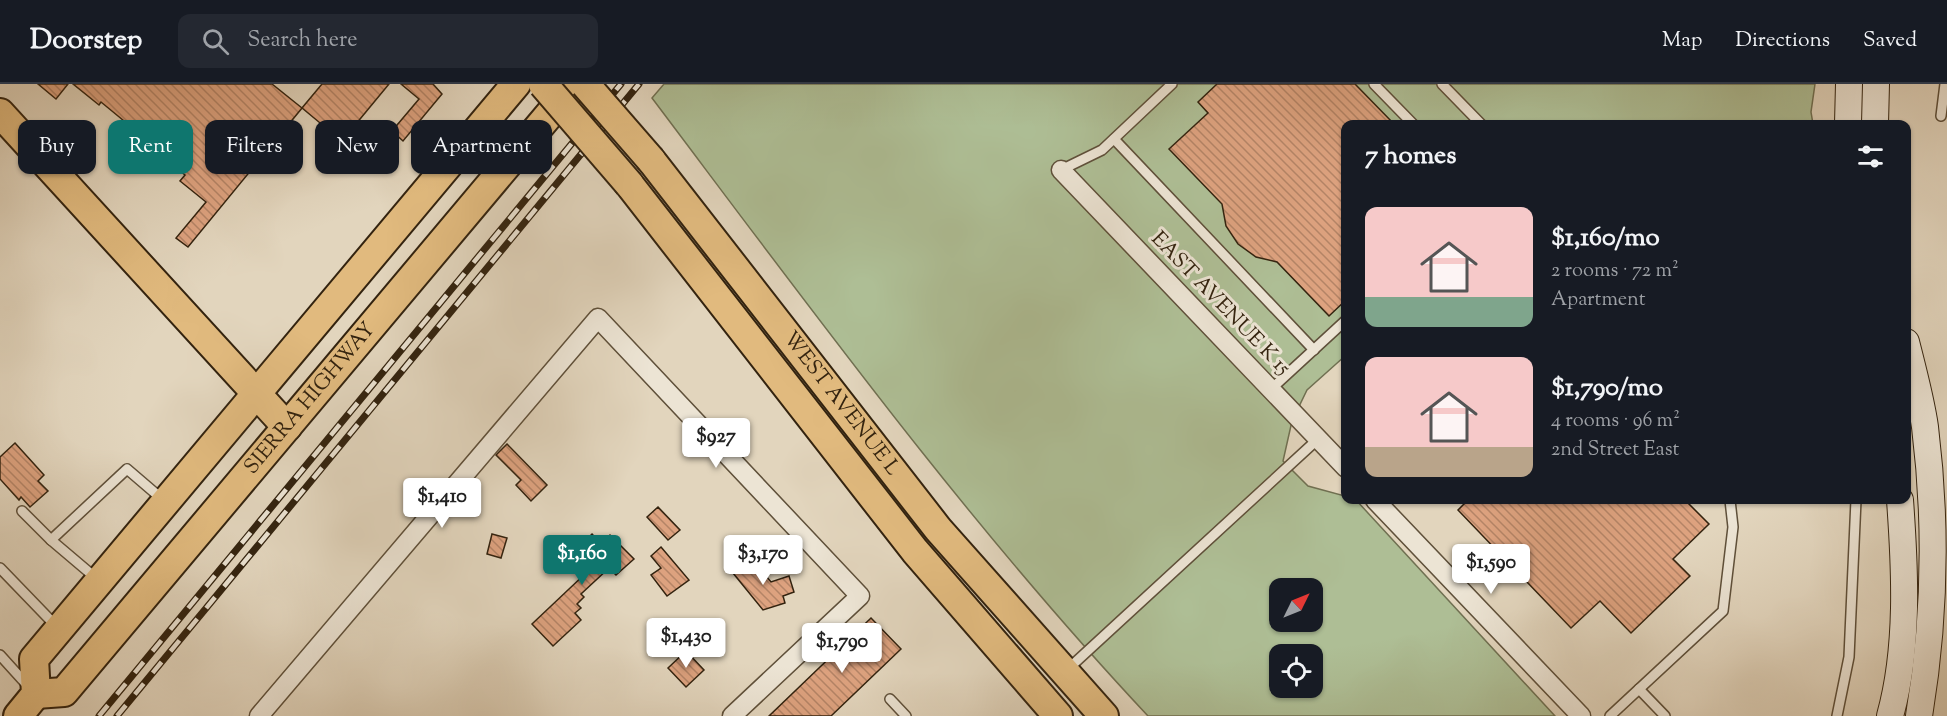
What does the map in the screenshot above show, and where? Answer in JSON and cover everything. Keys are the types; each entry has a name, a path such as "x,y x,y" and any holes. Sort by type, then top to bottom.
{"main road":[{"path":"18,716 36,694 34,659 516,84"},
{"name":"WEST AVENUE L","path":"543,84 629,184 915,551 1058,716"},
{"name":"SIERRA HIGHWAY","path":"36,694 64,692 575,84"},
{"name":"WEST AVENUE L","path":"585,84 651,160 938,530 1063,673 1104,716"},
{"path":"1848,120 1849,84"},
{"path":"1875,120 1876,84"},
{"path":"0,113 258,392 287,427"},
{"path":"1911,365 1924,425 1933,516 1930,629 1919,716"},
{"path":"1890,716 1901,642 1903,580 1900,504"}],"street":[{"name":"EAST AVENUE K 15","path":"1061,170 1341,463"},
{"path":"259,716 598,318 860,596 732,716"},
{"path":"1379,504 1581,716"}],"lane":[{"path":"1061,170 1102,150 1172,84"},
{"path":"1374,84 1409,120"},
{"path":"1442,84 1477,120"},
{"path":"1941,116 1945,84"},
{"path":"1114,139 1314,350"},
{"path":"1270,390 1341,325"},
{"path":"1063,673 1317,439"},
{"path":"51,540 127,469 166,503"},
{"path":"1610,716 1723,611 1732,526 1730,504"},
{"path":"1838,716 1849,657 1856,504"},
{"path":"22,511 51,540 100,581"},
{"path":"0,568 59,630"},
{"path":"0,655 36,694"},
{"path":"1640,689 1665,716"},
{"path":"890,699 906,716"}],"green space":[{"path":"664,84 1815,84 1811,112 1812,120 1341,120 1341,360 1307,390 1292,421 1283,461 1308,486 1341,495 1341,504 1360,504 1555,716 1148,716 1016,568 892,414 652,98"}],"building":[{"path":"38,84 68,84 56,99"},
{"path":"73,84 272,84 302,108 292,120 205,120 205,174 248,174 188,247 176,238 206,202 180,181 184,174 193,174 193,120 123,120 101,102 99,105"},
{"path":"322,84 389,84 359,120 316,120 302,108"},
{"path":"401,84 433,84 442,94 420,120 411,120 411,131 403,141 399,137 399,123 419,99"},
{"path":"1217,84 1355,84 1390,120 1341,120 1341,305 1329,316 1277,262 1256,257 1238,244 1226,226 1222,204 1169,149 1208,113 1198,102"},
{"path":"15,443 44,475 38,481 48,491 30,507 21,497 19,500 0,479 0,457"},
{"path":"507,444 547,485 531,501 516,485 521,480 496,455"},
{"path":"1464,504 1689,504 1709,524 1673,559 1690,576 1631,633 1600,601 1571,628 1458,510"},
{"path":"658,507 680,530 668,540 647,517"},
{"path":"492,534 507,538 501,558 487,554"},
{"path":"592,534 601,544 610,535 634,559 616,575 609,568 581,594 584,597 577,604 581,608 575,613 581,620 553,646 532,624 587,572 572,554"},
{"path":"661,547 689,580 667,596 651,575 661,568 651,556"},
{"path":"751,558 771,582 789,576 794,592 783,596 785,603 763,610 733,573"},
{"path":"871,618 901,649 831,716 769,716"},
{"path":"686,651 704,670 686,687 668,668"}],"railway":[{"path":"99,716 621,84"},
{"path":"117,716 639,84"}]}
